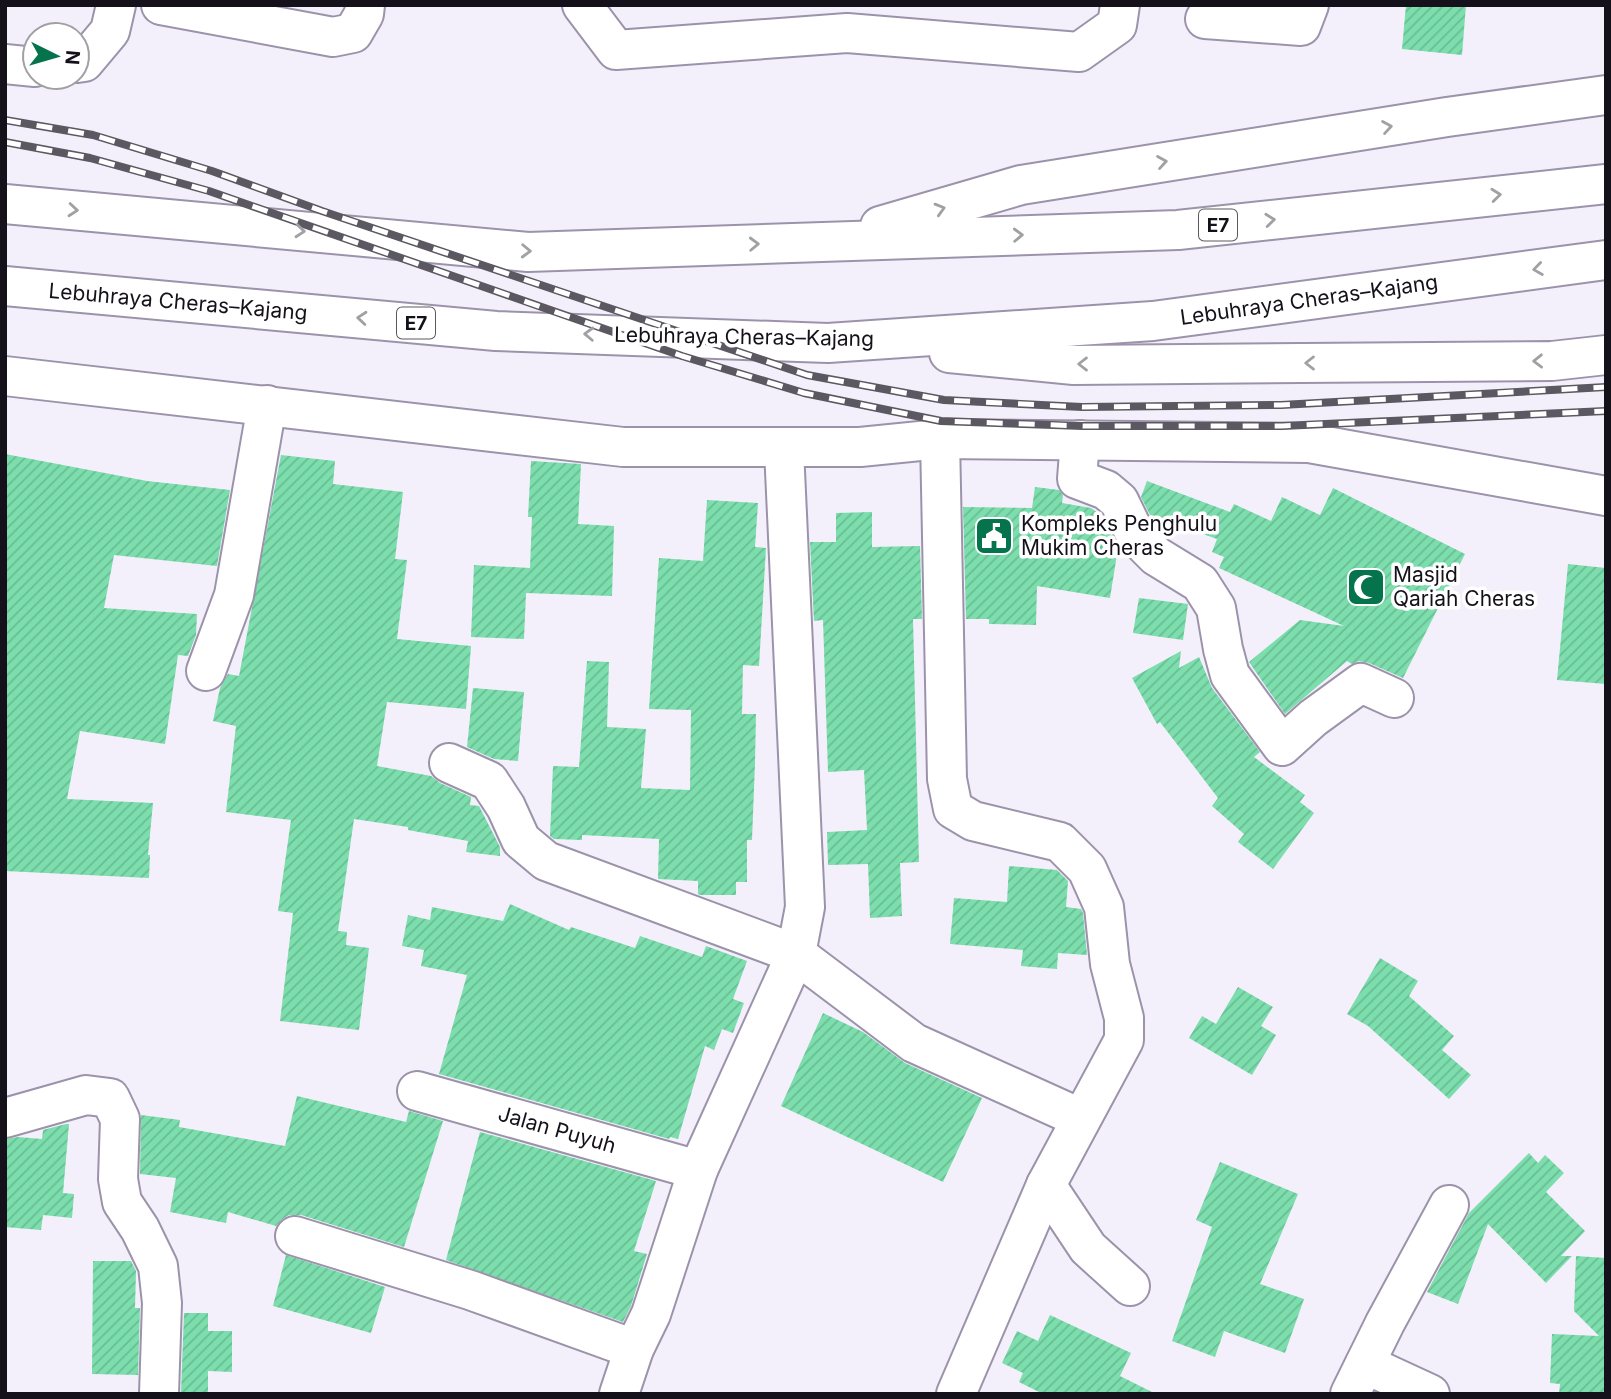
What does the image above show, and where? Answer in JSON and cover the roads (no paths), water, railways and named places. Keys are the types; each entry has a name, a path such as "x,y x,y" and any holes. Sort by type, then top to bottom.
{"main road":[{"path":"91,55 110,31 116,5"},
{"path":"161,5 333,37 359,19"},
{"path":"583,5 616,50 848,33 1079,52 1118,25 1120,5"},
{"path":"1205,19 1301,26 1309,5"},
{"path":"828,242 1021,185 1447,117 1606,95"},
{"name":"E7","path":"5,204 528,252 1178,229 1606,184"},
{"name":"Lebuhraya Cheras–Kajang","path":"5,286 496,331 828,343 1153,321 1606,260"},
{"path":"828,343 1074,365 1552,361 1606,355"},
{"path":"5,376 623,447 785,449 860,447 940,439 1309,443 1606,496"},
{"path":"206,671 234,595 267,405"},
{"path":"940,439 947,779 953,809 973,821 1060,842 1087,869 1104,907 1110,964 1124,1018 1124,1040 1046,1185 956,1394"},
{"path":"1080,440 1077,479 1106,490 1119,501 1136,536 1156,556 1200,583 1216,608 1230,675 1282,746 1313,718 1361,683 1394,698"},
{"path":"619,1394 634,1349 651,1314 698,1170 796,954 804,907 785,449"},
{"path":"449,763 489,781 506,807 522,840 546,861 796,954 914,1043 1080,1118"},
{"name":"Jalan Puyuh","path":"417,1091 698,1170"},
{"path":"5,1118 86,1095 110,1098 120,1119 118,1180 122,1202 140,1229 158,1266 162,1303 159,1394"},
{"path":"1046,1185 1088,1248 1130,1286"},
{"path":"1430,1394 1358,1379 1449,1205"},
{"path":"295,1236 470,1290 634,1349"}],"railway":[{"path":"5,120 93,135 212,171 322,211 807,375 944,400 1082,407 1281,405 1606,387"},
{"path":"5,142 90,158 209,191 682,356 804,393 941,421 1083,426 1282,426 1606,411"}],"place":[{"name":"Kompleks Penghulu Mukim Cheras","path":"994,536"},
{"name":"Masjid Qariah Cheras","path":"1366,587"}]}
